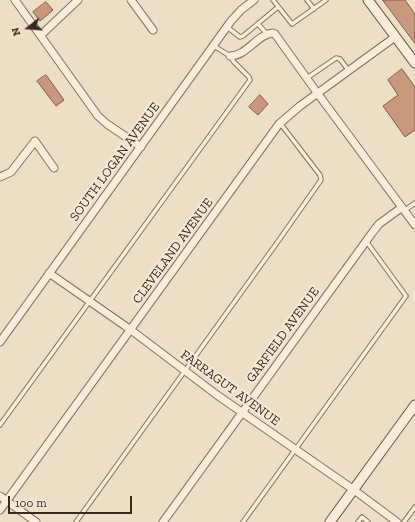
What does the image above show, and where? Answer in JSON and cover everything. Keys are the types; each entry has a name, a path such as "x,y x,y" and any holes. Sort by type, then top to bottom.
{"main road":[{"path":"368,0 415,63"},
{"path":"330,522 415,405"}],"street":[{"path":"15,0 98,116 107,124 141,147"},
{"path":"41,35 78,0"},
{"path":"131,0 153,30"},
{"name":"SOUTH LOGAN AVENUE","path":"0,342 227,27 241,10 254,0"},
{"path":"230,56 241,52 267,34 275,34 415,225"},
{"name":"CLEVELAND AVENUE","path":"0,510 280,123 395,37"},
{"path":"0,177 11,172 35,141 54,168"},
{"name":"GARFIELD AVENUE","path":"163,522 366,241 379,224 402,209"},
{"name":"FARRAGUT AVENUE","path":"49,273 131,330 185,371 397,522"},
{"path":"0,496 36,522"}],"lane":[{"path":"273,0 292,24 326,0"},
{"path":"307,0 314,9"},
{"path":"227,27 240,37 244,36 278,7"},
{"path":"258,24 267,34"},
{"path":"0,425 250,80 230,56 214,46"},
{"path":"307,78 336,58 340,59 350,71"},
{"path":"76,522 280,240 321,180 320,175 280,123"},
{"path":"402,209 415,203"},
{"path":"244,522 406,296 366,241"},
{"path":"404,522 415,507"},
{"path":"358,522 362,517 368,522"}],"building":[{"path":"383,0 405,0 415,14 415,43"},
{"path":"46,2 53,10 40,21 33,12"},
{"path":"402,69 415,87 415,130 405,137 383,106 398,95 388,80"},
{"path":"46,75 64,100 56,106 37,81"},
{"path":"260,95 268,104 258,115 249,107"}]}
